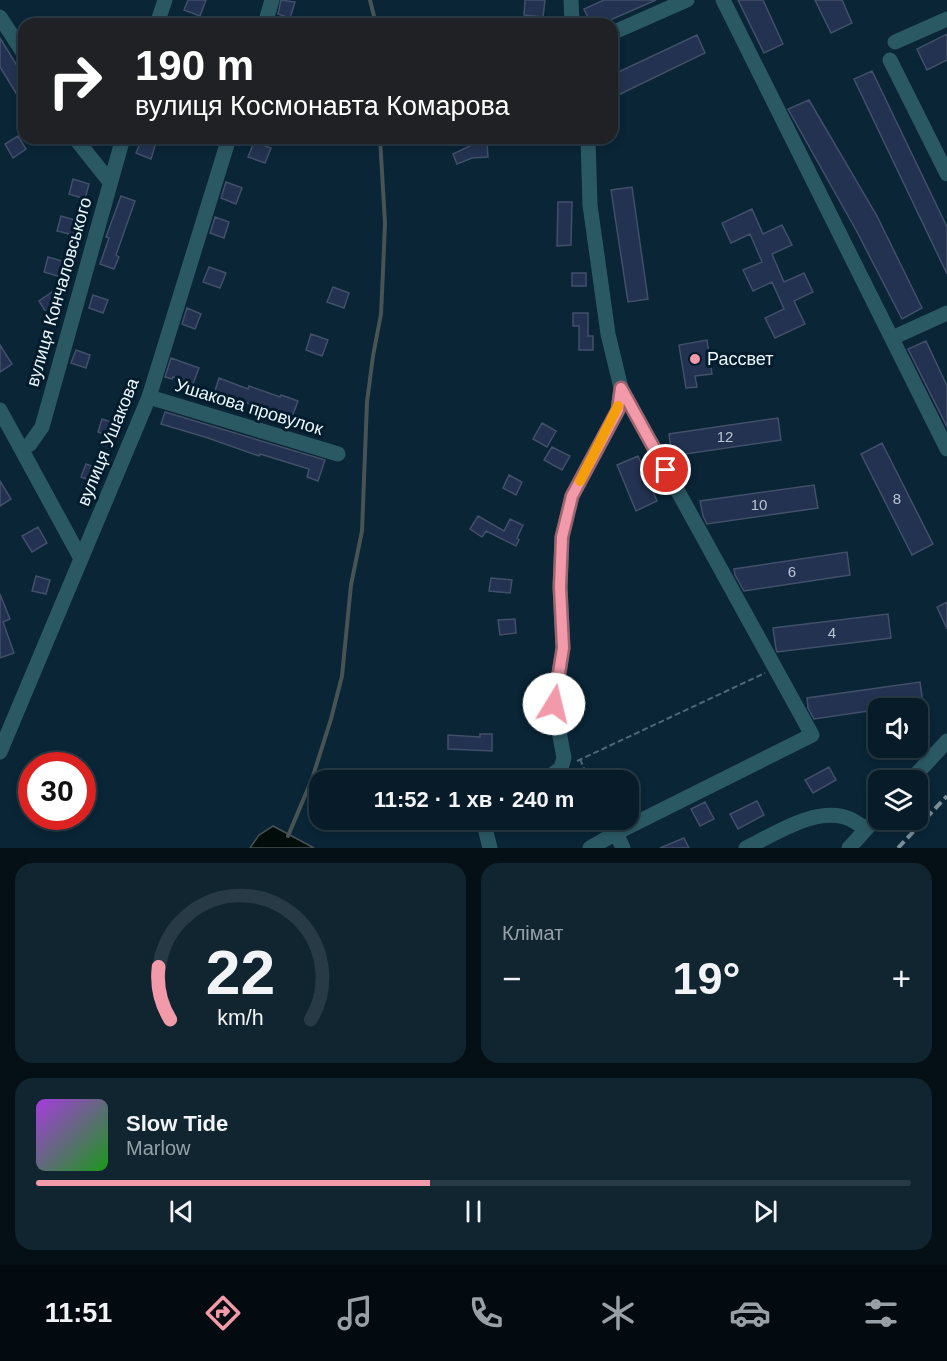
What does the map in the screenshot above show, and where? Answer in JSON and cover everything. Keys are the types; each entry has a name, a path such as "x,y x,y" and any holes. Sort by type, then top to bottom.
{"street":[{"path":"159,18 165,0"},
{"path":"267,18 272,0"},
{"path":"571,0 572,18"},
{"path":"618,30 687,0"},
{"path":"723,0 947,449"},
{"path":"0,17 18,45"},
{"path":"895,42 947,19"},
{"path":"890,60 947,174"},
{"path":"80,144 110,182"},
{"name":"вулиця Кончаловського","path":"22,449 30,444 42,427 121,144"},
{"name":"вулиця Ушакова","path":"0,752 149,397 227,144"},
{"path":"588,144 590,205 608,334 621,388 812,735 590,848"},
{"path":"892,338 947,312"},
{"path":"556,770 562,763 554,704 563,648 560,587 562,537 572,496 618,410 621,388"},
{"name":"Ушакова провулок","path":"149,397 338,454"},
{"path":"0,410 80,557"},
{"path":"920,770 947,741"},
{"path":"746,848 811,817 839,816 866,829 849,848"},
{"path":"486,830 490,848"},
{"path":"616,833 623,848"}],"path":[{"path":"562,763 580,759 765,673"},
{"path":"580,759 585,770"}],"shaded area":[{"path":"273,826 314,848 250,848 259,835"}],"building":[{"path":"188,0 206,0 200,16 184,10"},
{"path":"281,0 295,2 290,18 278,14"},
{"path":"525,0 545,0 543,17 524,15"},
{"path":"604,0 656,0 615,18 588,18 584,9"},
{"path":"738,0 763,0 783,44 764,53"},
{"path":"815,0 842,0 852,23 831,33"},
{"path":"947,34 947,60 927,70 917,49"},
{"path":"697,35 705,53 618,95 618,72"},
{"path":"0,38 18,67 18,96 0,67"},
{"path":"872,71 947,227 947,274 854,79"},
{"path":"809,100 877,216 922,308 902,319 856,230 788,109"},
{"path":"18,136 18,144 23,144 26,149 13,158 5,144"},
{"path":"140,144 155,146 151,159 136,153"},
{"path":"253,144 271,148 265,163 248,157"},
{"path":"470,144 487,144 488,157 472,158 457,164 453,154"},
{"path":"73,179 89,184 85,199 69,194"},
{"path":"226,182 242,188 236,204 221,198"},
{"path":"632,187 648,299 628,302 611,190"},
{"path":"121,196 135,201 116,255 119,257 114,269 100,264 109,238 106,237"},
{"path":"558,202 572,202 571,245 557,246"},
{"path":"752,209 763,234 782,225 792,245 772,254 784,282 804,273 813,292 794,301 805,324 775,338 765,318 784,309 772,282 753,291 743,270 762,262 750,234 731,243 722,223"},
{"path":"61,216 78,221 74,235 57,231"},
{"path":"215,217 229,222 224,238 210,233"},
{"path":"48,257 65,262 61,277 44,272"},
{"path":"209,267 226,273 220,288 203,282"},
{"path":"572,273 586,273 586,286 572,286"},
{"path":"333,287 349,293 344,308 327,302"},
{"path":"52,292 60,306 47,314 39,301"},
{"path":"93,295 108,300 103,313 89,308"},
{"path":"187,308 201,314 195,329 182,324"},
{"path":"573,313 588,313 588,336 593,336 593,350 579,350 579,326 573,326"},
{"path":"311,334 328,340 322,356 306,350"},
{"name":"Рассвет","path":"707,340 712,374 695,376 697,387 686,388 679,345"},
{"path":"926,341 947,386 947,427 908,349"},
{"path":"0,345 12,364 0,372"},
{"path":"76,350 90,355 86,368 71,363"},
{"path":"171,358 199,368 193,384 173,377 172,379 165,377"},
{"path":"219,378 248,389 249,386 298,401 292,417 261,405 260,408 231,397 230,400 214,394"},
{"path":"165,412 325,460 318,481 307,477 309,469 260,454 259,456 161,424"},
{"path":"778,418 781,440 672,456 669,434"},
{"path":"102,419 117,424 112,437 98,432"},
{"path":"542,423 556,431 547,447 533,439"},
{"path":"882,443 933,544 912,555 861,454"},
{"path":"552,447 570,456 562,470 544,460"},
{"path":"638,456 657,501 636,511 617,465"},
{"path":"86,464 100,469 95,482 81,477"},
{"path":"509,475 522,482 516,495 503,488"},
{"path":"0,481 11,499 0,506"},
{"path":"814,485 818,508 707,524 703,516 700,501"},
{"path":"478,516 504,531 510,519 523,525 516,546 486,531 482,537 470,529"},
{"path":"38,527 47,543 32,552 22,536"},
{"path":"847,552 850,575 744,591 735,575 734,569"},
{"path":"36,576 50,580 46,594 32,591"},
{"path":"491,578 512,580 510,593 489,591"},
{"path":"0,594 10,619 3,622 14,653 0,658"},
{"path":"947,602 947,629 937,607"},
{"path":"888,614 891,638 777,652 776,649 773,628"},
{"path":"515,619 516,633 500,635 498,620"},
{"path":"920,682 922,698 868,698 868,711 814,719 808,708 807,698"},
{"path":"480,734 492,734 492,751 448,749 448,735 480,737"},
{"path":"829,767 836,780 813,793 805,780"},
{"path":"757,801 764,815 738,829 730,814"},
{"path":"705,802 714,819 700,826 691,809"},
{"path":"684,838 689,848 660,848"}],"waterway":[{"path":"370,0 374,18"},
{"path":"288,836 312,779 342,676 351,585 362,531 367,402 381,314 385,223 380,144"}],"railway":[{"path":"898,848 947,796"}],"slow traffic":[{"path":"580,481 618,410 618,406"}],"place":[{"name":"Рассвет","path":"695,359"}],"route":[{"path":"554,704 563,648 560,587 562,537 572,496 618,410 621,388 666,470"}]}
